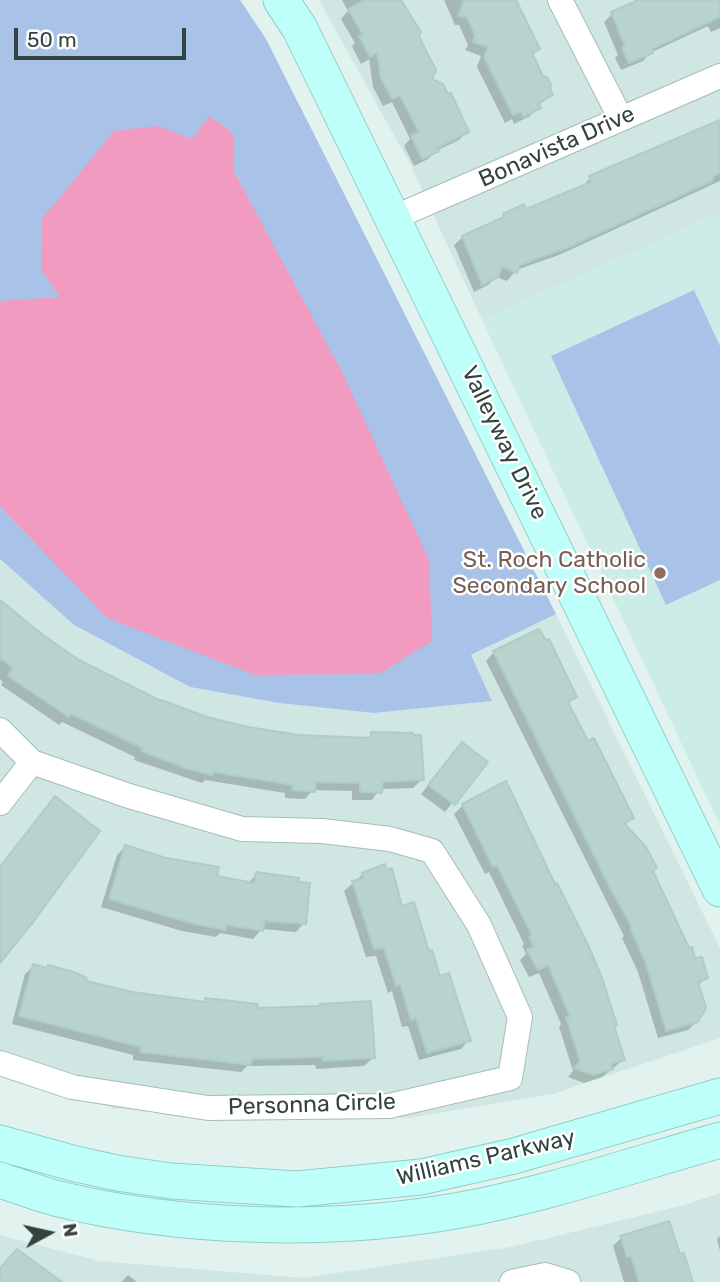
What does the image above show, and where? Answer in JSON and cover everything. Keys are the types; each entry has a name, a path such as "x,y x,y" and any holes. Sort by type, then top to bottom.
{"main road":[{"name":"Valleyway Drive","path":"281,0 300,29 720,889"},
{"name":"Williams Parkway","path":"0,1143 117,1173 171,1181 297,1189 421,1177 514,1156 720,1096"},
{"name":"Williams Parkway","path":"0,1180 55,1198 120,1211 204,1221 283,1226 375,1220 453,1211 527,1195 720,1140"}],"street":[{"path":"560,0 621,119"},
{"name":"Bonavista Drive","path":"393,218 720,76"},
{"name":"Personna Circle","path":"0,730 32,762 129,796 242,830 322,831 390,839 432,851 479,925 520,1017 510,1077 389,1106 208,1108 72,1087 0,1063"},
{"path":"0,803 32,762"},
{"path":"512,1282 545,1275 568,1282"}],"shaded area":[{"path":"0,0 240,0 266,39 556,614 471,655 492,701 374,713 279,703 190,687 74,625 0,559"},
{"path":"319,0 720,0 720,213 482,320 411,166"},
{"path":"209,116 233,133 234,172 343,374 429,560 432,641 379,674 255,675 107,618 0,506 0,301 60,297 41,269 42,219 114,131 158,126 192,139"},
{"name":"St. Roch Catholic Secondary School","path":"720,213 720,825 482,320"},
{"path":"694,290 720,346 720,580 666,605 551,356"},
{"path":"0,559 74,625 190,687 279,703 374,713 491,701 470,656 556,614 720,948 720,1038 553,1094 408,1118 115,1109 0,1069"},
{"path":"720,1193 720,1282 0,1282 0,1235 99,1261 303,1278 511,1247 684,1205"}],"building":[{"path":"364,0 401,0 421,32 419,37 436,70 432,79 443,84 448,94 451,93 469,132 422,159 411,136 419,132 400,95 392,99 381,78 377,53 370,57 359,36 363,35 348,9"},
{"path":"464,0 516,0 540,49 532,53 543,76 547,77 551,85 553,95 538,103 541,108 523,117 521,112 513,115 484,57 488,47 473,42 475,35 467,17 458,16"},
{"path":"638,0 720,0 720,17 652,49 653,53 629,63 611,12"},
{"path":"720,120 720,173 714,176 712,181 569,247 520,265 517,273 502,267 498,277 482,285 462,236 504,217 503,214 524,204 526,209 591,182 589,176"},
{"path":"0,600 79,660 161,701 207,717 299,735 371,738 371,732 421,735 424,780 383,782 382,793 360,792 360,783 316,782 315,792 292,790 293,785 213,772 212,775 188,769 141,751 143,748 71,714 69,717 8,676 13,668 0,658"},
{"path":"539,629 546,640 549,639 577,697 568,702 588,741 594,738 634,818 624,823 646,847 657,868 653,871 689,948 692,947 695,958 702,957 708,978 698,982 706,1008 698,1022 666,1031 646,963 630,928 632,927 611,890 493,651"},
{"path":"462,742 488,762 455,805 428,785"},
{"path":"506,781 602,978 625,1060 611,1064 613,1069 593,1075 574,1068 580,1061 566,1017 570,1016 548,965 538,970 527,950 534,947 529,937 532,935 497,865 493,867 462,804"},
{"path":"55,796 100,831 0,963 0,867"},
{"path":"125,845 166,858 219,867 217,876 254,883 256,872 299,878 299,882 310,883 306,924 265,921 263,931 227,925 226,930 191,923 109,899"},
{"path":"385,864 387,870 392,868 402,906 414,902 440,976 449,973 471,1041 427,1053 416,1018 411,1020 400,984 396,986 384,948 374,949 352,881 364,878 362,873"},
{"path":"33,964 74,972 87,978 86,981 133,992 205,1002 205,998 258,1004 257,1008 371,1001 375,1058 323,1061 323,1057 252,1059 251,1065 140,1052 141,1047 19,1016"},
{"path":"669,1221 680,1254 684,1253 693,1282 639,1282 631,1256 627,1257 620,1236"},
{"path":"17,1249 62,1282 0,1282 0,1268"}],"place":[{"name":"St. Roch Catholic Secondary School","path":"660,573"}]}
